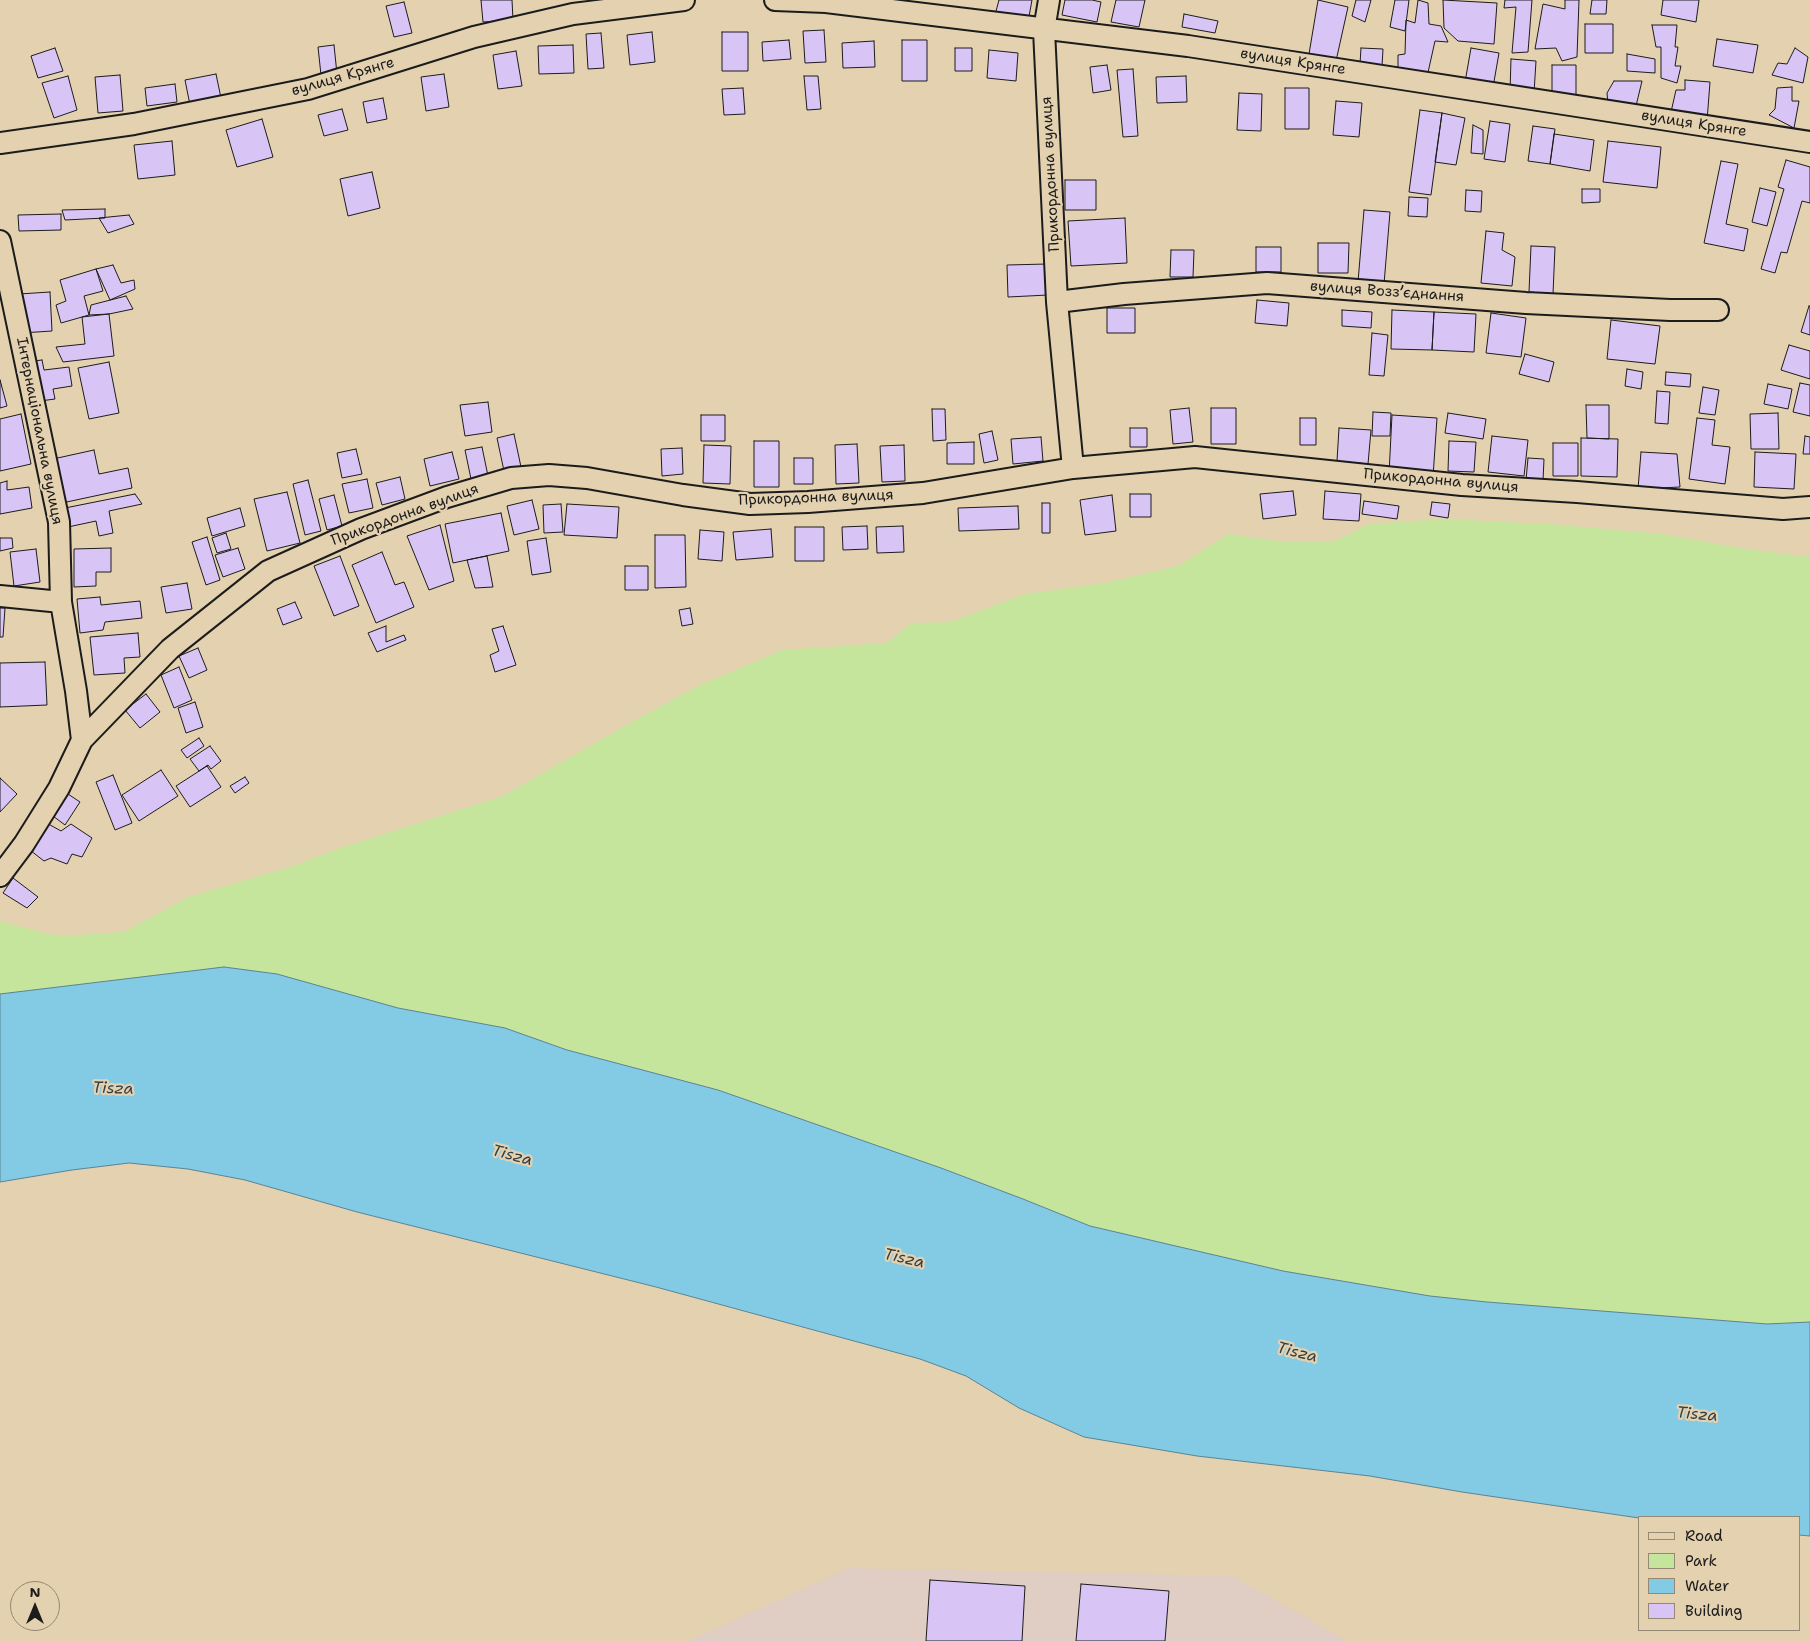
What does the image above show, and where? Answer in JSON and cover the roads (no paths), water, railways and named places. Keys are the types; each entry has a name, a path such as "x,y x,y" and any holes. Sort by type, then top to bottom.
{"street":[{"name":"вулиця Крянге","path":"0,143 134,124 308,89 483,35 573,14 684,0"},
{"name":"вулиця Крянге","path":"775,0 826,2 1188,46 1810,142"},
{"name":"Прикордонна вулиця","path":"1049,0 1044,30 1057,302 1074,468"},
{"name":"Інтернаціональна вулиця","path":"0,241 59,522 61,602 82,740"},
{"name":"вулиця Воззʼєднання","path":"1057,302 1124,294 1267,283 1526,303 1670,310 1718,310"},
{"name":"Прикордонна вулиця","path":"0,876 24,844 59,788 82,740 170,649 268,571 361,529 447,497 512,478 549,475 587,478 683,495 750,504 808,502 923,493 1074,468 1195,457 1462,485 1577,492 1783,509 1810,507"},
{"path":"0,596 61,602"}],"water":[{"name":"Tisza","path":"224,967 277,974 398,1008 505,1028 567,1050 718,1090 941,1168 1090,1226 1283,1271 1430,1296 1487,1302 1767,1324 1810,1322 1810,1536 1800,1535 1800,1516 1638,1516 1638,1518 1462,1492 1370,1476 1197,1456 1084,1437 1019,1408 966,1376 920,1359 656,1287 357,1212 245,1180 188,1169 129,1163 0,1182 0,994"}]}
